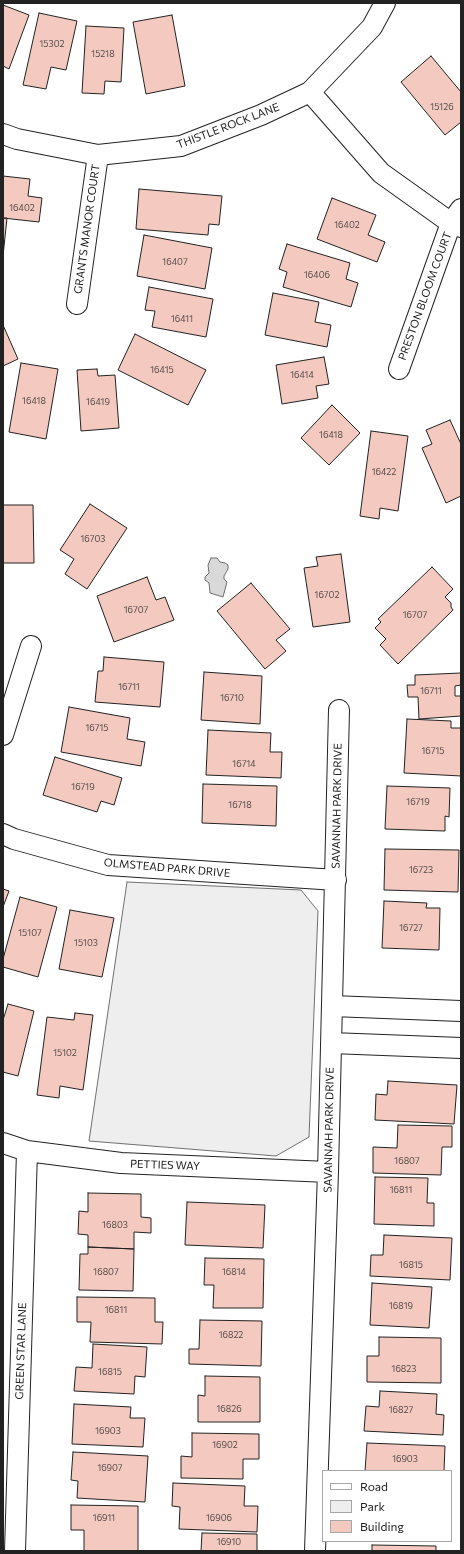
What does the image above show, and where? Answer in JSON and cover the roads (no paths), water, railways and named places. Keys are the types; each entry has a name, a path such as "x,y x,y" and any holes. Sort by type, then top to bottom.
{"street":[{"path":"385,3 372,27 310,92 381,173 458,220"},
{"name":"THISTLE ROCK LANE","path":"3,134 17,139 98,155 181,146 261,115 310,92"},
{"name":"GRANTS MANOR COURT","path":"77,304 98,155"},
{"name":"PRESTON BLOOM COURT","path":"400,368 458,220"},
{"path":"3,735 31,646"},
{"name":"SAVANNAH PARK DRIVE","path":"315,1551 328,1172 339,710"},
{"name":"OLMSTEAD PARK DRIVE","path":"3,834 14,839 108,864 336,880"},
{"path":"332,1006 461,1011"},
{"path":"331,1043 461,1048"},
{"name":"PETTIES WAY","path":"3,1143 27,1151 121,1163 328,1172"},
{"name":"GREEN STAR LANE","path":"15,1551 27,1151"}]}
